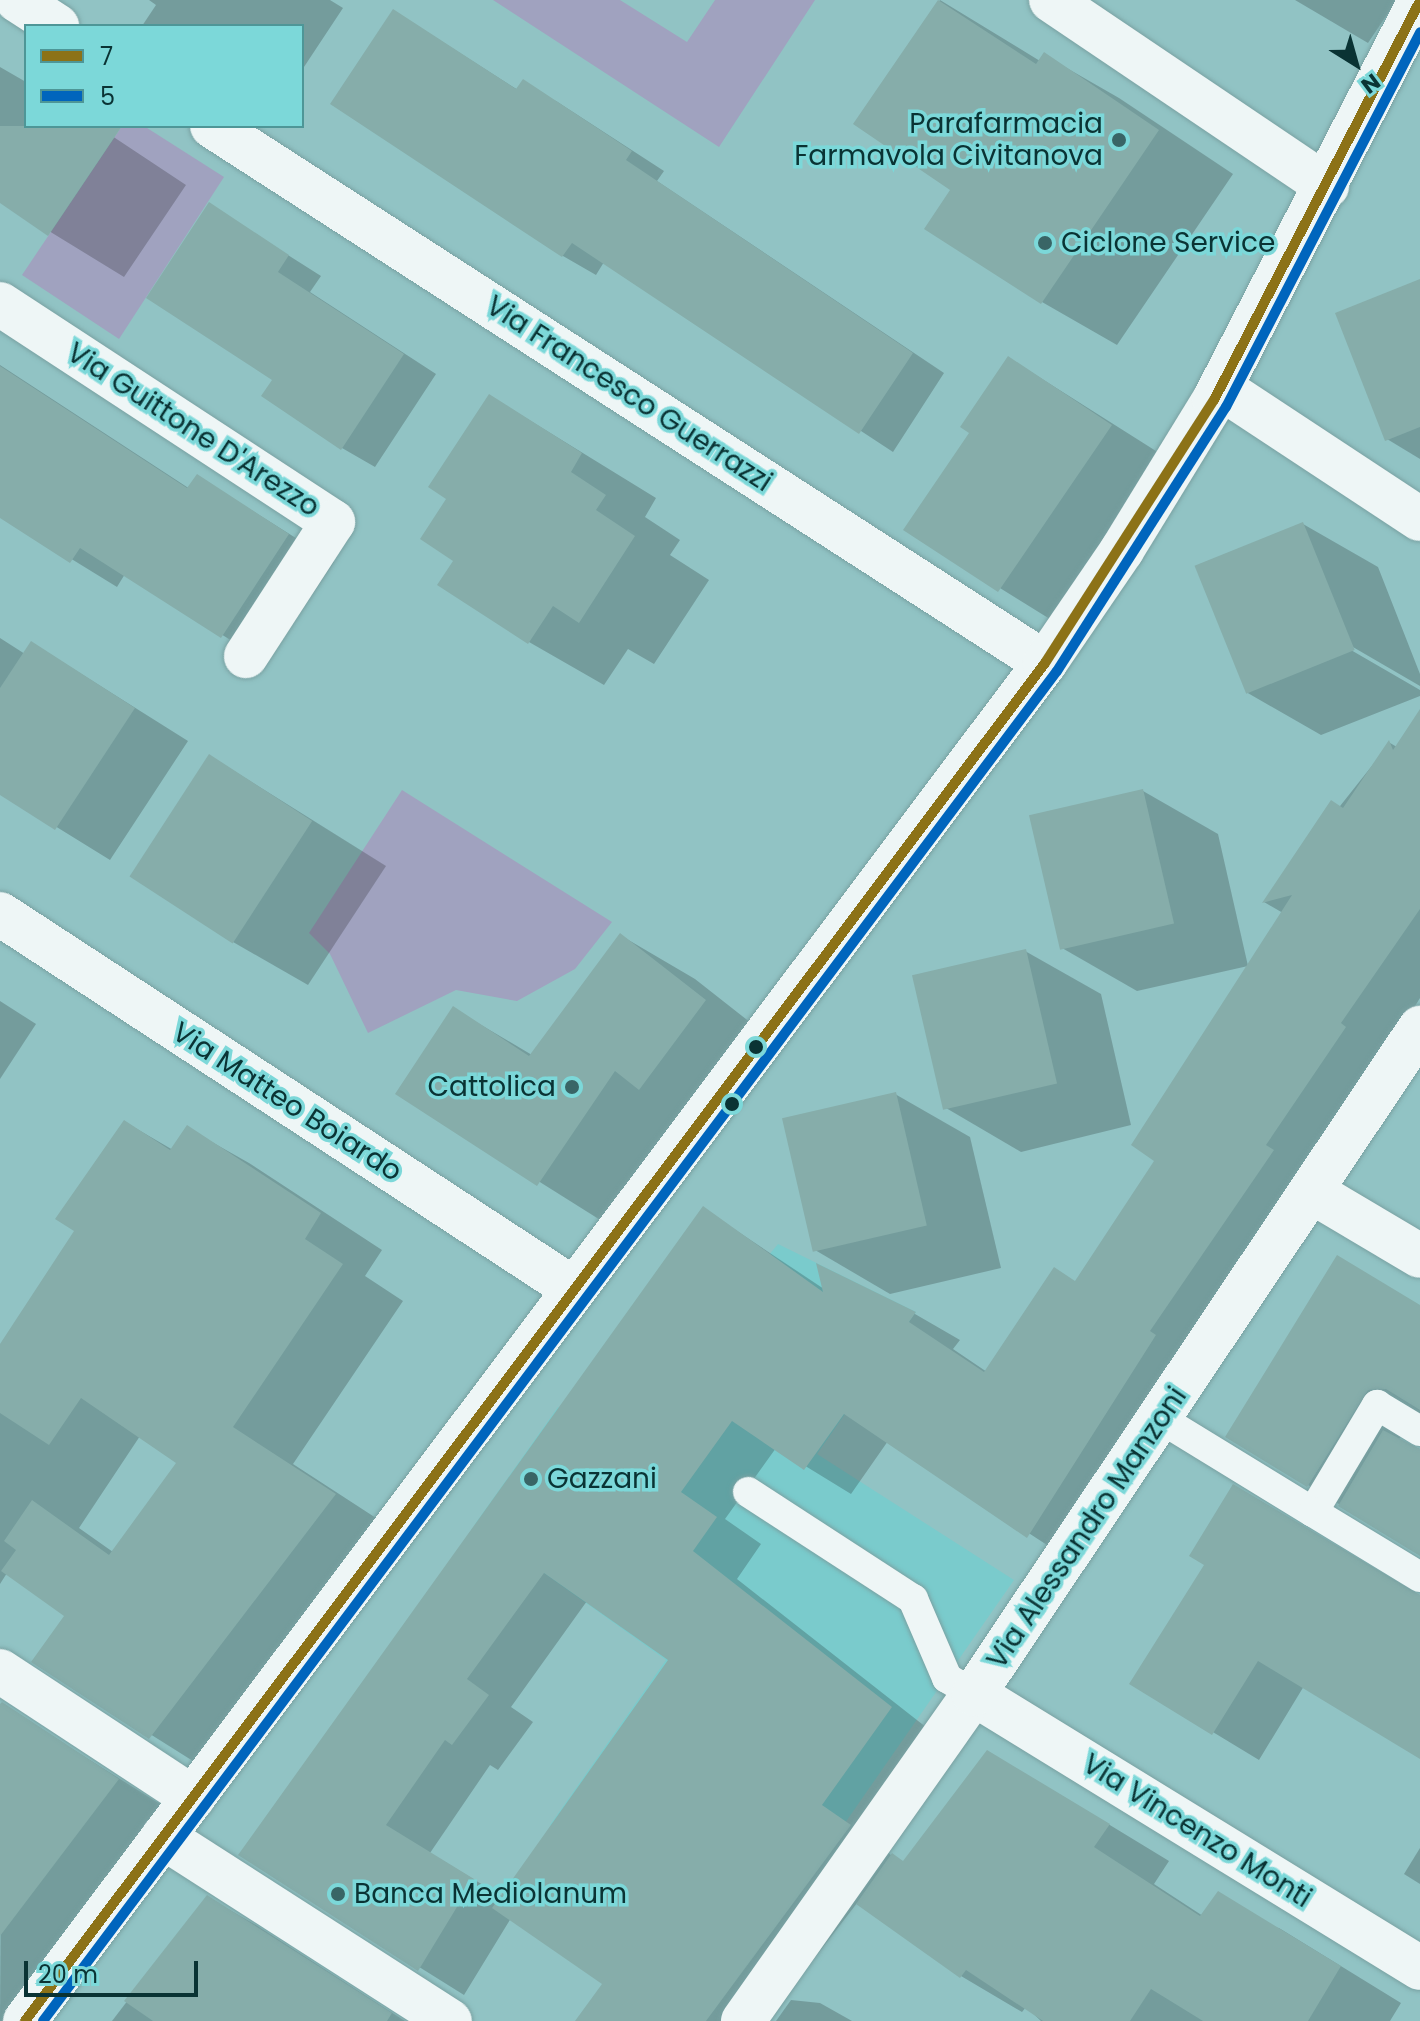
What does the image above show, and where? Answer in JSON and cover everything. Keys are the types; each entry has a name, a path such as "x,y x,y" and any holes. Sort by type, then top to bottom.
{"street":[{"path":"17,0 54,24"},
{"path":"1051,0 1327,186"},
{"path":"25,2021 1045,663 1122,550 1221,388 1420,1"},
{"name":"Via Francesco Guerrazzi","path":"215,128 1045,663"},
{"name":"Via Guittone D'Arezzo","path":"0,304 333,522 246,656"},
{"path":"1221,388 1420,519"},
{"name":"Via Matteo Boiardo","path":"0,914 574,1289"},
{"name":"Via Alessandro Manzoni","path":"743,2021 974,1694 1314,1193 1420,1028"},
{"path":"1314,1193 1420,1256"},
{"path":"0,1671 193,1798"},
{"name":"Via Vincenzo Monti","path":"974,1694 1420,1968"},
{"path":"163,1837 450,2021"}],"lane":[{"path":"1313,1512 1377,1405 1420,1431"},
{"path":"1161,1419 1420,1577"},
{"path":"748,1492 913,1599 947,1678 974,1694"}],"shaded area":[{"path":"493,0 620,0 687,42 715,0 815,0 719,147"},
{"path":"121,128 147,128 224,177 119,339 22,275"},
{"path":"402,790 612,922 575,969 517,1001 456,990 368,1033 330,954 309,933"},
{"path":"778,1244 916,1312 817,1454 1014,1580 806,1879 568,1837 550,1825 666,1660 475,1524 558,1407 613,1446"}],"building":[{"path":"938,0 1036,64 1044,52 1159,130 1041,304 924,229 950,190 853,124"},
{"path":"393,9 516,89 523,79 632,151 626,160 913,353 859,434 572,243 562,257 330,104"},
{"path":"0,126 121,128 48,236 0,203"},
{"path":"209,202 289,255 278,272 404,354 341,450 261,396 272,380 146,298"},
{"path":"1420,279 1420,427 1385,441 1335,313"},
{"path":"1008,356 1112,425 998,592 903,530 969,433 960,427"},
{"path":"0,366 187,488 197,474 289,534 221,638 80,548 70,563 0,518"},
{"path":"489,394 582,453 571,472 606,495 596,510 635,536 579,623 553,606 528,644 437,585 453,561 420,539 446,499 428,487"},
{"path":"1303,522 1355,650 1246,694 1195,566"},
{"path":"31,641 135,708 55,830 0,795 0,688"},
{"path":"1420,709 1420,909 1341,1023 1346,1027 1266,1145 1274,1150 1150,1331 1156,1335 1027,1538 844,1414 804,1470 732,1421 681,1492 717,1517 693,1551 892,1707 822,1805 851,1825 706,2021 575,2021 602,1984 492,1908 668,1660 544,1573 467,1679 489,1695 452,1745 445,1740 386,1825 474,1879 418,1971 238,1855 703,1206 823,1292 816,1263 916,1312 909,1322 984,1372 1054,1267 1075,1281 1154,1161 1131,1145 1292,895 1262,903 1331,800 1343,808 1389,740 1393,750"},
{"path":"209,754 312,821 233,943 129,876"},
{"path":"1143,789 1174,923 1060,950 1029,815"},
{"path":"620,933 706,1000 639,1090 615,1071 537,1186 395,1094 453,1006 529,1056"},
{"path":"1026,949 1057,1083 943,1110 912,975"},
{"path":"896,1092 927,1225 813,1252 782,1118"},
{"path":"124,1120 170,1150 187,1125 321,1213 305,1239 343,1264 233,1427 336,1494 149,1739 31,1662 64,1616 1,1571 16,1550 4,1541 32,1500 109,1555 176,1463 81,1398 49,1445 0,1413 0,1344 74,1231 55,1219"},
{"path":"1337,1255 1420,1305 1420,1410 1386,1389 1368,1390 1307,1487 1225,1437"},
{"path":"1383,1430 1420,1449 1420,1556 1338,1506"},
{"path":"1233,1484 1420,1595 1420,1759 1258,1661 1212,1735 1129,1684 1204,1565 1189,1556"},
{"path":"2,1702 119,1779 0,1936 0,1704"},
{"path":"987,1750 1110,1824 1094,1847 1200,1916 1218,1891 1341,1966 1308,2021 1203,2021 1151,1989 1130,2021 1043,2021 966,1970 960,1978 856,1904 892,1853 903,1861"},
{"path":"207,1895 392,2013 387,2021 153,2021 124,2001"}],"transit line":[{"name":"7","path":"25,2021 1045,663 1214,400 1420,1"},
{"name":"5","path":"43,2021 1057,671 1226,407 1420,32"}],"place":[{"name":"Parafarmacia Farmavola Civitanova","path":"1119,140"},
{"name":"Ciclone Service","path":"1045,243"},
{"name":"Cattolica","path":"572,1087"},
{"name":"Gazzani","path":"531,1479"},
{"name":"Banca Mediolanum","path":"338,1894"}]}
